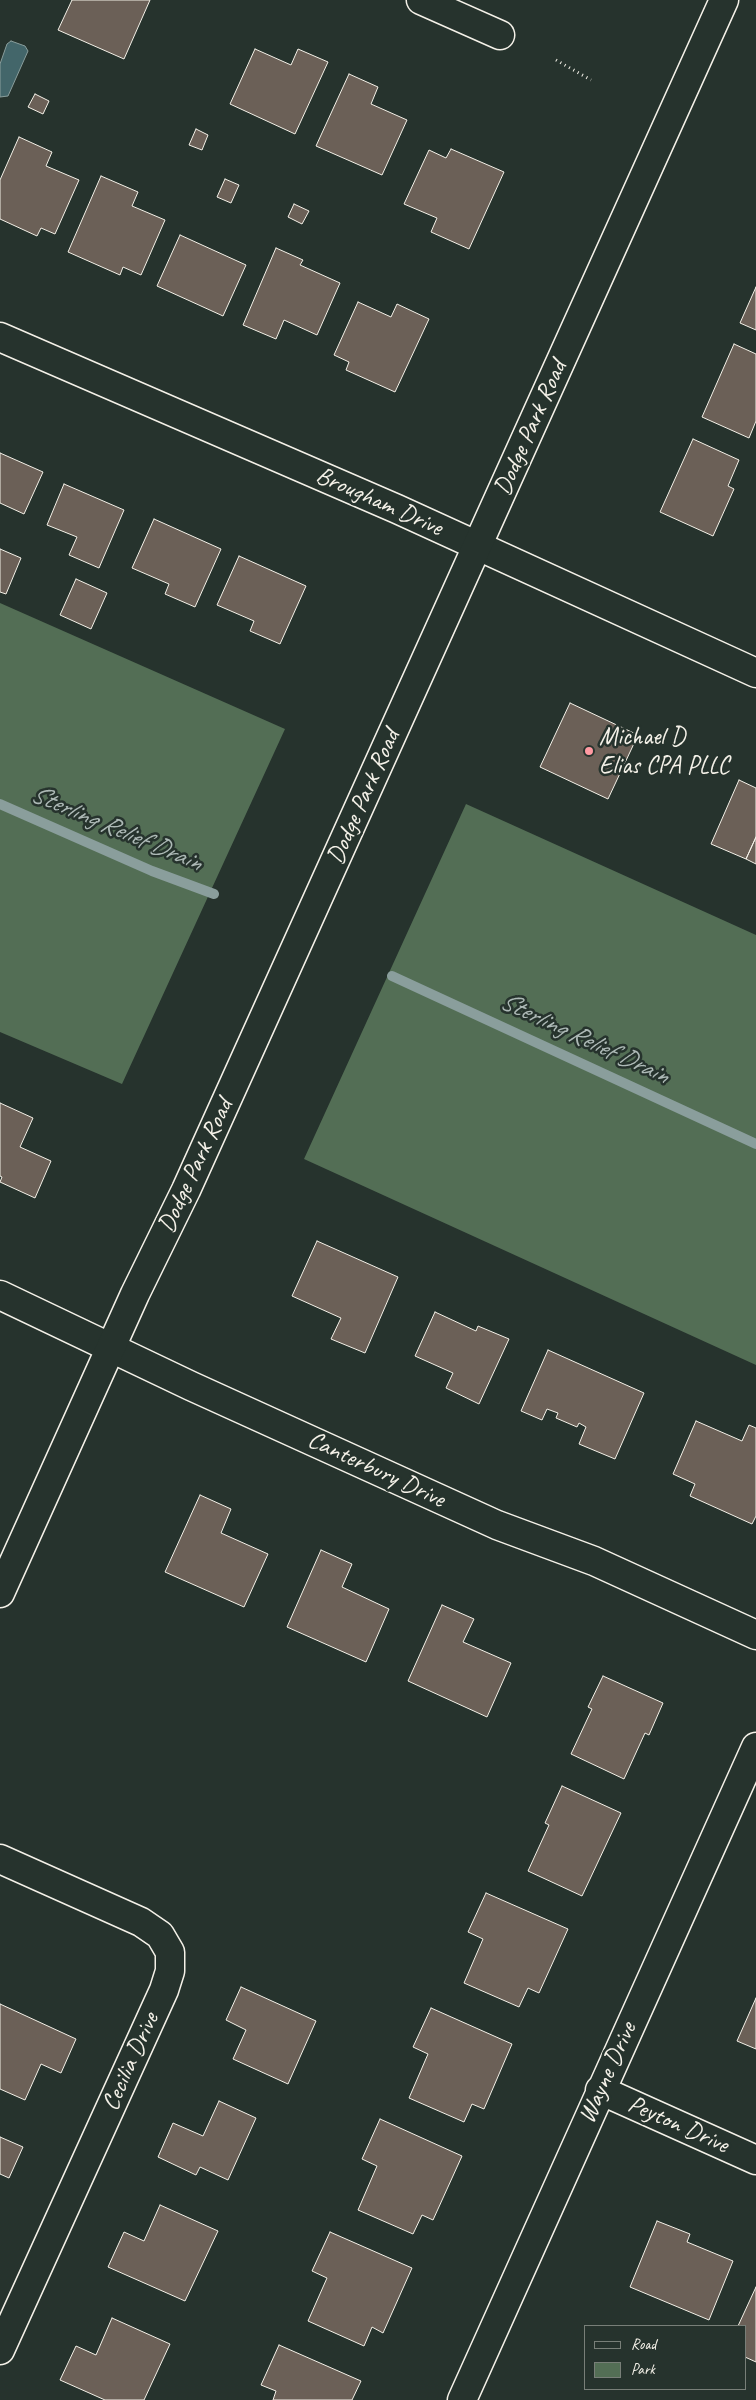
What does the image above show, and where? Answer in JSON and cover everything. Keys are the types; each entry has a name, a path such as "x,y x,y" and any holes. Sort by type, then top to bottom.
{"street":[{"path":"421,0 500,35"},
{"name":"Dodge Park Road","path":"0,1593 186,1190 724,0"},
{"name":"Brougham Drive","path":"0,337 478,546 756,673"},
{"name":"Canterbury Drive","path":"0,1295 111,1349 496,1525 594,1561 756,1635"},
{"name":"Wayne Drive","path":"462,2400 756,1747"},
{"name":"Cecilia Drive","path":"0,1859 141,1922 160,1935 170,1952 170,1971 160,2000 0,2350"},
{"name":"Peyton Drive","path":"600,2090 756,2160"}],"path":[{"path":"556,60 591,80"}],"green space":[{"path":"0,603 285,729 122,1084 0,1032"},
{"name":"Sterling Relief Drain","path":"466,804 756,935 756,1365 304,1159"}],"water":[{"path":"11,41 25,46 28,51 8,96 0,97 0,64 7,44"}],"building":[{"path":"72,0 150,0 124,59 58,30"},
{"path":"255,49 291,65 298,49 328,62 295,134 230,104"},
{"path":"349,74 378,87 371,104 407,120 382,175 316,146"},
{"path":"35,94 49,101 43,114 28,107"},
{"path":"196,129 208,135 202,150 189,145"},
{"path":"19,137 52,152 46,166 79,180 55,234 41,228 37,236 0,219 0,180"},
{"path":"451,149 504,172 469,249 431,232 437,218 404,204 429,150 446,158"},
{"path":"101,176 138,192 132,206 165,220 141,275 123,267 120,275 68,252"},
{"path":"225,179 239,185 231,203 217,197"},
{"path":"294,204 309,211 302,224 288,217"},
{"path":"180,235 246,265 223,316 157,286"},
{"path":"276,248 303,260 300,265 340,283 317,335 284,320 276,339 243,325"},
{"path":"756,287 756,330 740,323"},
{"path":"358,302 391,317 397,304 429,319 395,392 346,370 349,362 334,355"},
{"path":"734,344 756,354 756,421 749,438 702,417"},
{"path":"693,439 739,460 728,486 734,489 713,536 660,512"},
{"path":"0,453 43,472 24,514 0,503"},
{"path":"64,484 124,510 99,568 69,555 77,537 47,525"},
{"path":"154,519 221,549 195,607 165,594 169,584 132,568"},
{"path":"0,549 21,558 6,594 0,592"},
{"path":"239,556 306,586 280,644 250,631 254,621 217,605"},
{"path":"76,579 107,593 91,629 60,615"},
{"name":"Michael D Elias CPA PLLC","path":"570,703 638,735 608,799 540,767"},
{"path":"739,780 756,788 756,837 746,859 711,844"},
{"path":"756,837 756,864 746,859"},
{"path":"0,1103 33,1118 20,1147 51,1161 35,1198 0,1182 2,1177 0,1176"},
{"path":"317,1241 398,1277 365,1353 331,1339 341,1318 292,1296"},
{"path":"435,1312 476,1331 478,1326 509,1339 479,1404 446,1388 453,1373 415,1356"},
{"path":"548,1350 644,1393 615,1459 579,1444 586,1427 579,1423 577,1427 556,1418 558,1413 547,1409 542,1420 521,1411"},
{"path":"696,1421 742,1441 749,1425 756,1428 756,1516 752,1524 690,1496 695,1484 673,1474"},
{"path":"200,1495 231,1509 221,1533 268,1554 244,1607 165,1572"},
{"path":"321,1550 352,1564 342,1587 389,1609 366,1662 287,1627"},
{"path":"442,1605 474,1619 463,1642 511,1663 487,1717 408,1681"},
{"path":"603,1676 663,1703 649,1735 645,1733 624,1779 571,1754 592,1709 588,1707"},
{"path":"562,1786 621,1813 582,1896 528,1871 549,1825 545,1823"},
{"path":"486,1893 568,1929 539,1993 528,1988 519,2007 464,1983 483,1939 468,1932"},
{"path":"241,1987 316,2021 288,2084 233,2059 246,2030 226,2020"},
{"path":"756,1998 756,2049 737,2041"},
{"path":"0,2004 76,2039 61,2073 41,2064 25,2100 0,2089"},
{"path":"431,2008 512,2044 484,2109 472,2104 464,2122 409,2098 428,2054 413,2047"},
{"path":"219,2101 256,2118 228,2180 200,2167 196,2175 158,2157 173,2123 203,2136"},
{"path":"380,2119 462,2156 433,2220 422,2215 413,2234 358,2210 377,2166 362,2159"},
{"path":"0,2137 23,2147 9,2178 0,2174"},
{"path":"160,2205 218,2231 185,2301 108,2267 124,2232 144,2241"},
{"path":"657,2221 690,2234 687,2242 733,2261 709,2320 630,2287"},
{"path":"330,2232 412,2268 383,2333 372,2327 364,2346 308,2321 327,2278 312,2271"},
{"path":"756,2287 756,2362 746,2357 746,2325 738,2325"},
{"path":"112,2318 170,2344 144,2400 105,2400 60,2380 76,2346 96,2355"},
{"path":"279,2345 361,2381 352,2400 273,2400 276,2391 261,2385"}],"waterway":[{"name":"Sterling Relief Drain","path":"0,804 152,871 214,894"},
{"name":"Sterling Relief Drain","path":"392,976 756,1144"}],"place":[{"name":"Michael D Elias CPA PLLC","path":"589,751"}]}
